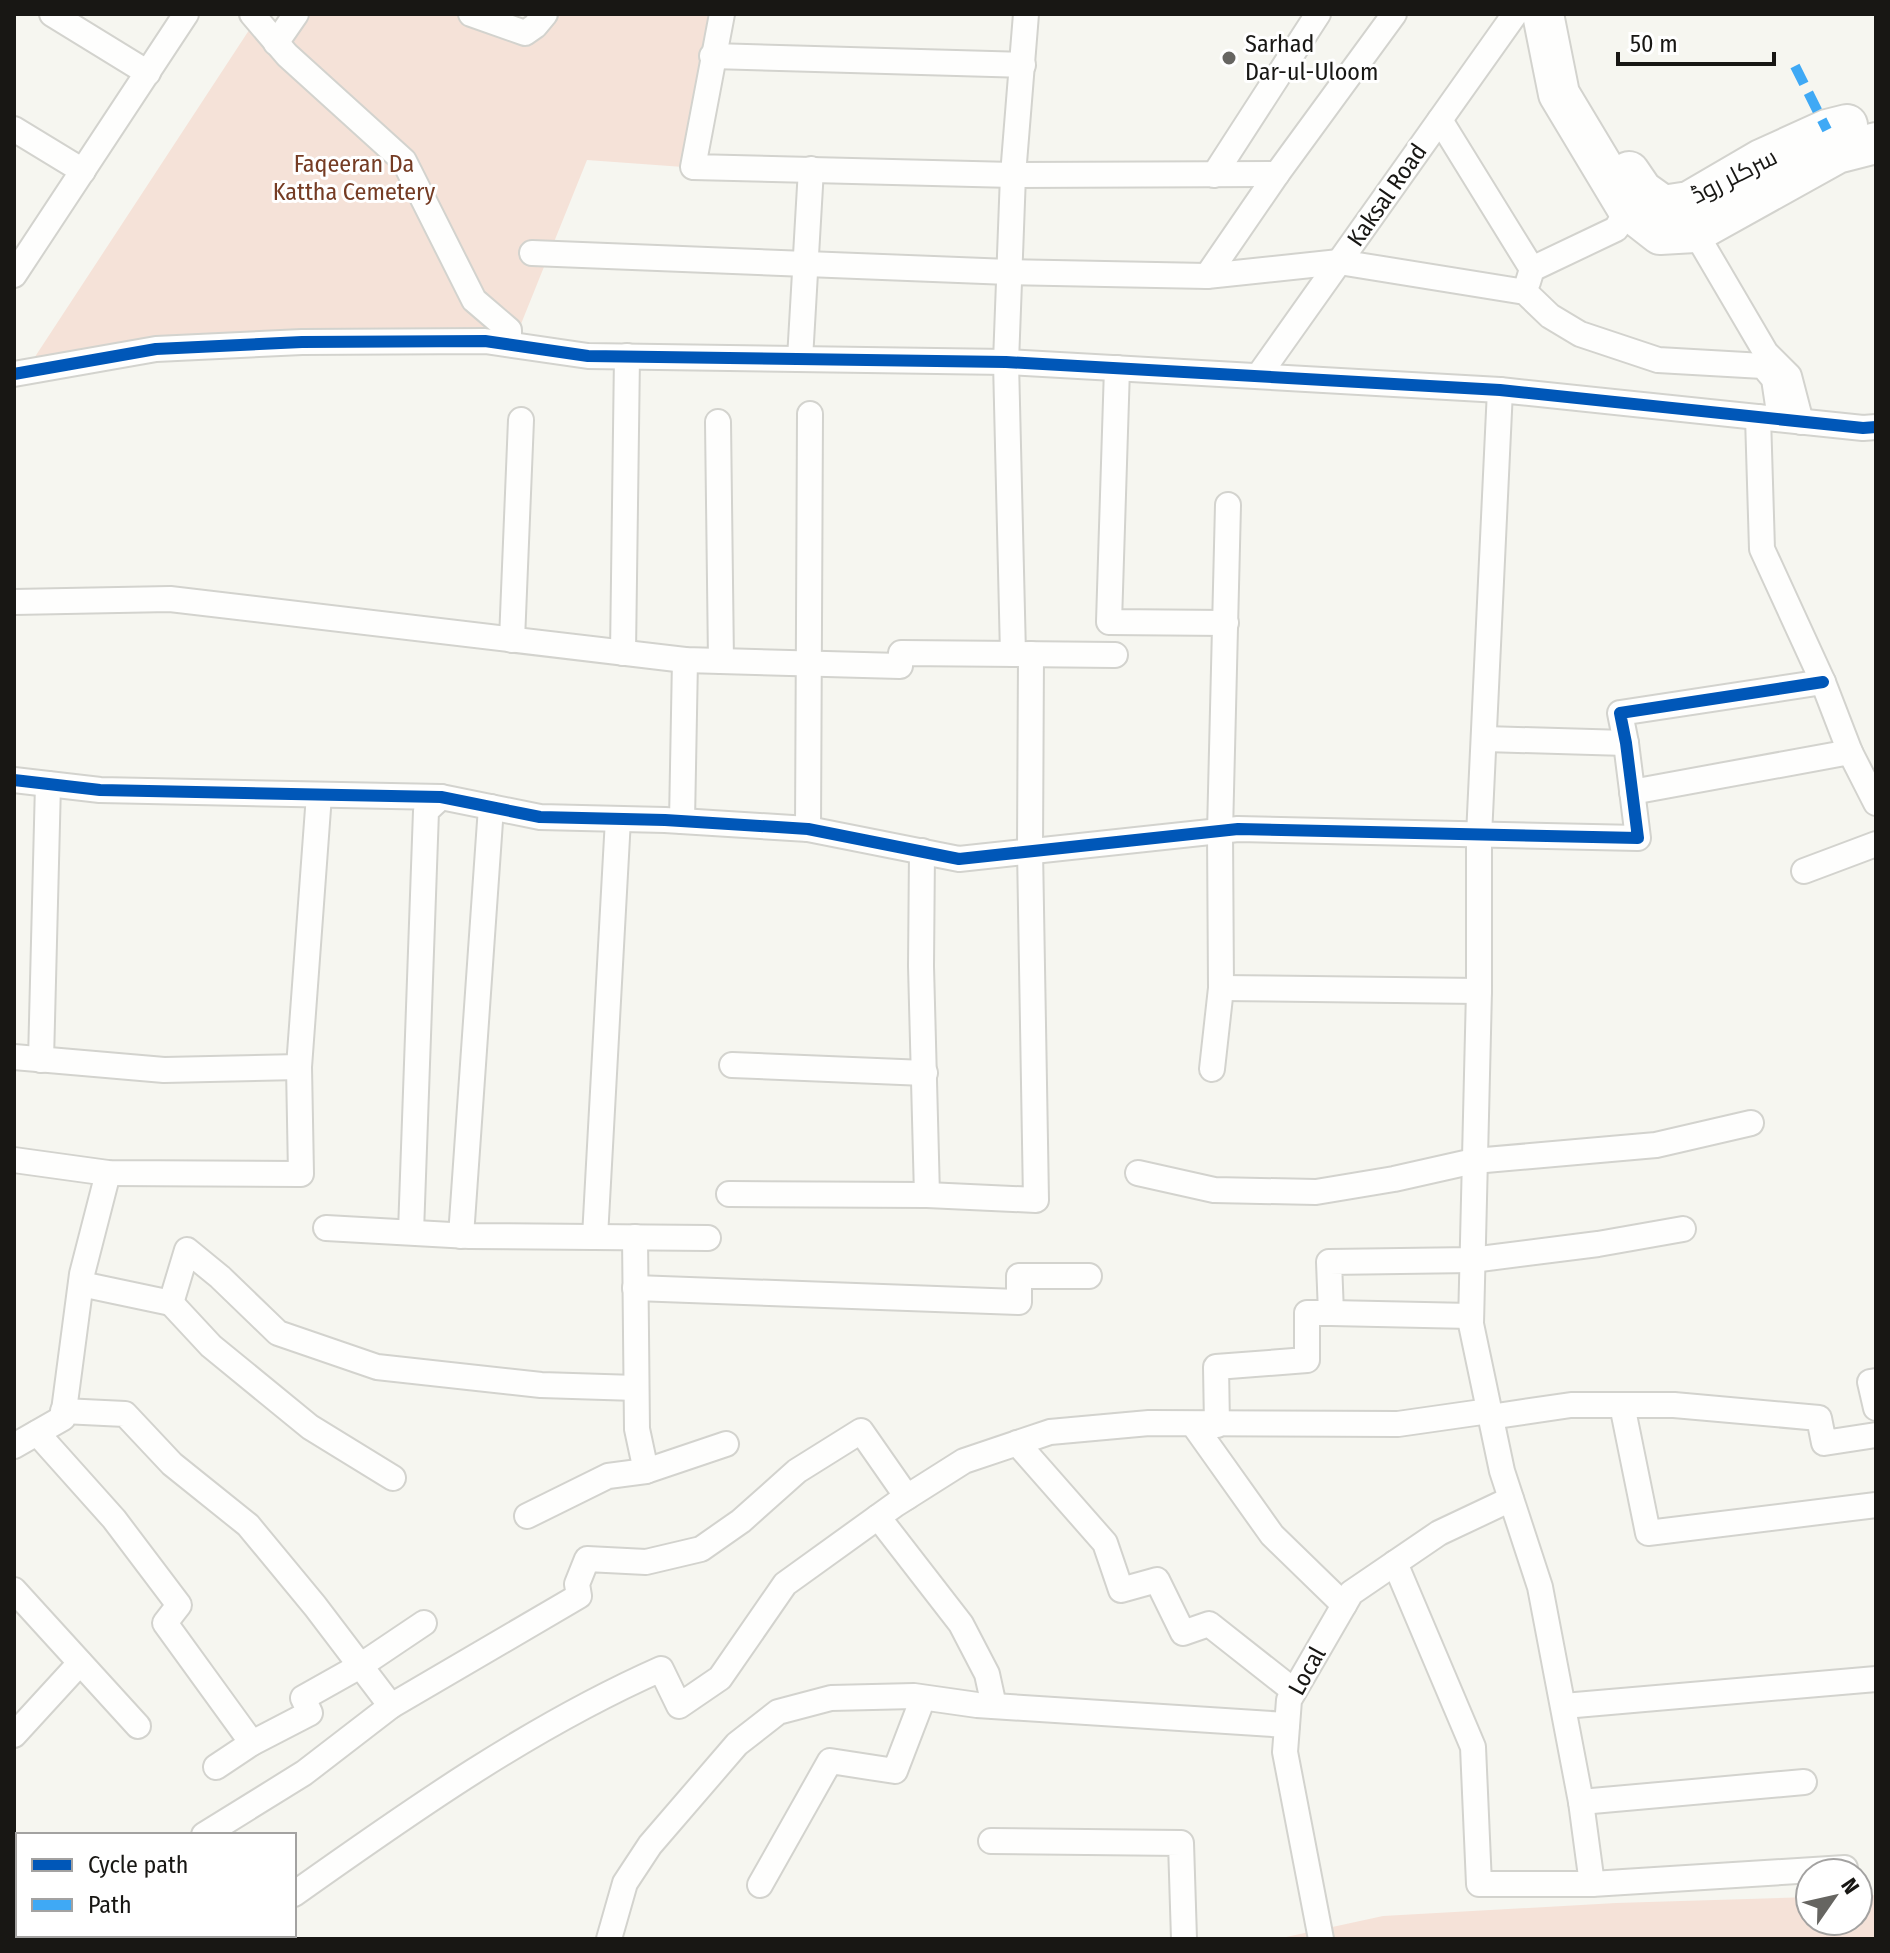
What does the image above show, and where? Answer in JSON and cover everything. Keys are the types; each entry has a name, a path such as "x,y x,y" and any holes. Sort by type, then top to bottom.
{"main road":[{"path":"1543,14 1559,94 1660,234 1695,232 1837,153 1876,143"},
{"path":"1568,14 1580,88 1635,200"},
{"name":"سرکلر روڈ","path":"1635,200 1663,206 1689,202 1761,160 1827,130 1876,117"}],"street":[{"path":"52,14 148,73"},
{"path":"14,275 22,248 83,171 186,14"},
{"path":"252,14 276,43 404,161 474,300 509,330 509,344"},
{"path":"276,43 296,14"},
{"path":"471,14 525,33 545,14"},
{"path":"722,14 693,167 1013,175 1277,174"},
{"path":"729,1194 927,1195 1036,1200 1030,850 1006,362 1013,175 1026,14"},
{"path":"1214,175 1318,14"},
{"path":"1207,276 1394,14"},
{"name":"Kaksal Road","path":"1259,375 1515,14"},
{"path":"712,56 1023,65"},
{"path":"1440,120 1550,316 1580,334 1658,360 1763,366 1774,379 1780,419"},
{"path":"14,129 83,171"},
{"path":"800,359 811,169"},
{"path":"532,253 1009,272 1207,276 1339,262 1528,281 1616,229 1635,200"},
{"path":"1695,232 1766,353 1789,376 1762,549 1823,682 1850,752 1876,803"},
{"path":"14,374 156,349 317,342 485,341 588,356 1006,362 1259,375 1500,390 1876,427"},
{"path":"623,653 627,356"},
{"path":"1117,368 1109,622 1226,623"},
{"path":"1500,390 1479,836 1479,991 1471,1316 1502,1471 1540,1587 1581,1802 1592,1884"},
{"path":"808,829 810,414"},
{"path":"512,640 521,420"},
{"path":"718,422 721,661"},
{"path":"1212,1069 1221,988 1220,832 1228,505"},
{"path":"14,602 170,599 685,660 900,666 901,653 1115,655"},
{"path":"682,821 685,660"},
{"path":"14,780 100,790 441,797 540,817 808,829 959,859 1238,829 1638,838 1620,713 1823,682"},
{"path":"1485,739 1626,743"},
{"path":"1632,792 1850,752"},
{"path":"41,1060 48,784"},
{"path":"14,1160 108,1173 301,1174 299,1067 319,795"},
{"path":"411,1232 426,811 441,797"},
{"path":"461,1236 491,807"},
{"path":"595,1237 618,819"},
{"path":"1804,871 1876,844"},
{"path":"922,851 921,966 927,1195"},
{"path":"1221,988 1479,991"},
{"path":"14,1057 164,1070 299,1067"},
{"path":"732,1065 925,1073"},
{"path":"1138,1173 1214,1190 1316,1192 1474,1161 1656,1145 1751,1123"},
{"path":"14,1446 63,1418 81,1284 108,1173"},
{"path":"326,1228 461,1236 708,1238"},
{"path":"1331,1313 1329,1262 1472,1260 1598,1244 1683,1229"},
{"path":"635,1237 637,1429 646,1471"},
{"path":"171,1303 187,1250 278,1333 377,1367 541,1385 636,1388"},
{"path":"635,1288 1019,1302 1019,1276 1089,1276"},
{"path":"81,1284 171,1303 211,1346 310,1427 393,1478"},
{"path":"1344,1605 1272,1535 1205,1424 1216,1367 1307,1360 1307,1313 1471,1316"},
{"path":"1876,1381 1870,1382 1876,1408"},
{"path":"296,1893 492,1760 610,1692 661,1669 679,1706 720,1678 785,1584 907,1497 964,1461 1050,1432 1149,1423 1398,1424 1571,1405 1674,1405 1819,1418 1824,1443 1876,1435"},
{"path":"1622,1405 1648,1533 1876,1505"},
{"path":"63,1411 125,1414 172,1464 248,1525 391,1706"},
{"path":"207,1833 304,1773 391,1706 579,1596 577,1584 587,1559 646,1562 701,1549 741,1521 797,1471 861,1431 907,1497"},
{"path":"37,1433 114,1519 179,1605 165,1623 252,1743"},
{"path":"1017,1443 1105,1543 1121,1590 1157,1580 1183,1633 1209,1624 1294,1691"},
{"path":"527,1516 608,1476 646,1471 726,1444"},
{"name":"Local","path":"1321,1939 1285,1752 1289,1700 1351,1593 1439,1533 1511,1499"},
{"path":"878,1517 961,1624 987,1674 994,1706"},
{"path":"1395,1563 1473,1747 1479,1884 1592,1884 1794,1871"},
{"path":"14,1590 138,1726"},
{"path":"216,1767 252,1743 310,1713 303,1698 360,1666 424,1623"},
{"path":"14,1735 80,1663"},
{"path":"1564,1706 1876,1679"},
{"path":"609,1939 625,1883 650,1845 737,1744 778,1712 831,1698 923,1698 994,1706 1287,1725"},
{"path":"760,1885 830,1761 895,1771 923,1698"},
{"path":"1581,1802 1804,1782"},
{"path":"991,1841 1181,1843 1184,1939"}],"green space":[{"name":"Faqeeran Da Kattha Cemetery","path":"297,14 504,14 528,24 533,14 725,14 697,168 587,160 519,329 25,372 259,15 284,30"},
{"path":"1876,1895 1876,1939 1277,1939 1383,1916 1616,1903 1794,1897 1794,1937 1874,1937"}],"marked path":[{"path":"1795,66 1827,130"}],"cycle path":[{"path":"14,374 156,349 302,342 485,341 588,356 1006,362 1500,390 1876,427"},
{"path":"14,780 100,790 441,797 540,817 665,820 808,829 959,859 1238,829 1638,838 1620,713 1823,682"}],"place":[{"name":"Sarhad Dar-ul-Uloom","path":"1229,58"}]}
